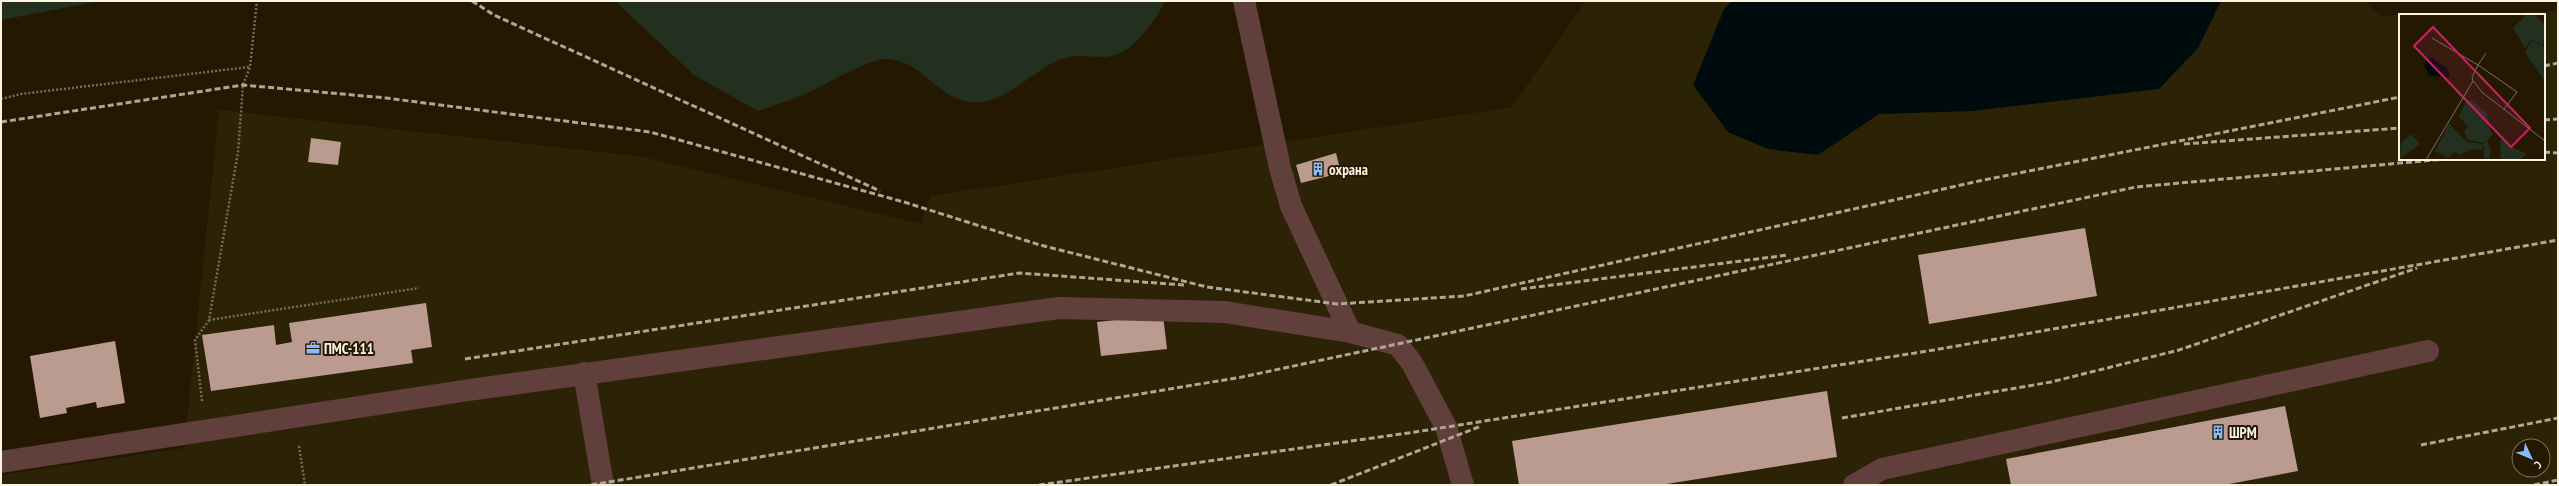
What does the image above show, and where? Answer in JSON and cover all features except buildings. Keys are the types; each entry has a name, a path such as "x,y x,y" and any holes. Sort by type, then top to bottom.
{"lane":[{"path":"1244,1 1280,168 1291,206 1350,332"},
{"path":"1,462 294,416 584,373 1059,308 1225,312 1350,332 1398,345 1412,363 1446,427 1463,485"},
{"path":"1854,485 1882,469 2428,351"},
{"path":"584,373 603,485"}],"path":[{"path":"200,383 195,340 209,320 238,152 243,85 250,67 257,1"},
{"path":"1,99 21,94 250,67"},
{"path":"209,320 419,288"},
{"path":"294,416 305,485"}],"shaded area":[{"path":"1586,1 2365,1 2380,16 2399,15 2399,160 2545,160 2545,14 2446,14 2558,11 2558,485 1,485 1,475 184,448 219,110 638,156 921,224 931,196 1512,107"},
{"path":"1732,1 2221,1 2198,48 2159,89 1972,111 1879,114 1818,155 1768,149 1728,132 1693,85 1724,9"}],"green space":[{"path":"1,1 100,1 1,20"},
{"path":"615,1 1165,1 1145,32 1130,47 1121,53 1104,57 1071,56 1061,59 1040,70 1009,92 987,101 975,102 962,100 941,89 913,67 902,62 882,59 850,71 803,95 758,111 694,75"}],"railway":[{"path":"472,1 494,15 880,191"},
{"path":"2545,66 2558,63"},
{"path":"1,122 243,85 386,98 650,132 904,202 1040,245 1207,287 1337,304 1464,296 1979,181 2399,97"},
{"path":"2545,120 2558,119"},
{"path":"2184,144 2399,128"},
{"path":"2545,152 2558,153"},
{"path":"591,485 1242,377 2136,187 2434,160"},
{"path":"1039,485 1415,432 1934,350 2558,240"},
{"path":"1521,289 1788,255"},
{"path":"1842,418 2051,382 2179,350 2417,268"},
{"path":"465,359 1019,273 1184,285"},
{"path":"2421,445 2558,418"},
{"path":"1331,485 1481,426"},
{"path":"2534,485 2558,480"}],"place":[{"name":"охрана","path":"1318,169"},
{"name":"ПМС-111","path":"313,348"},
{"name":"ШРМ","path":"2218,432"}]}
